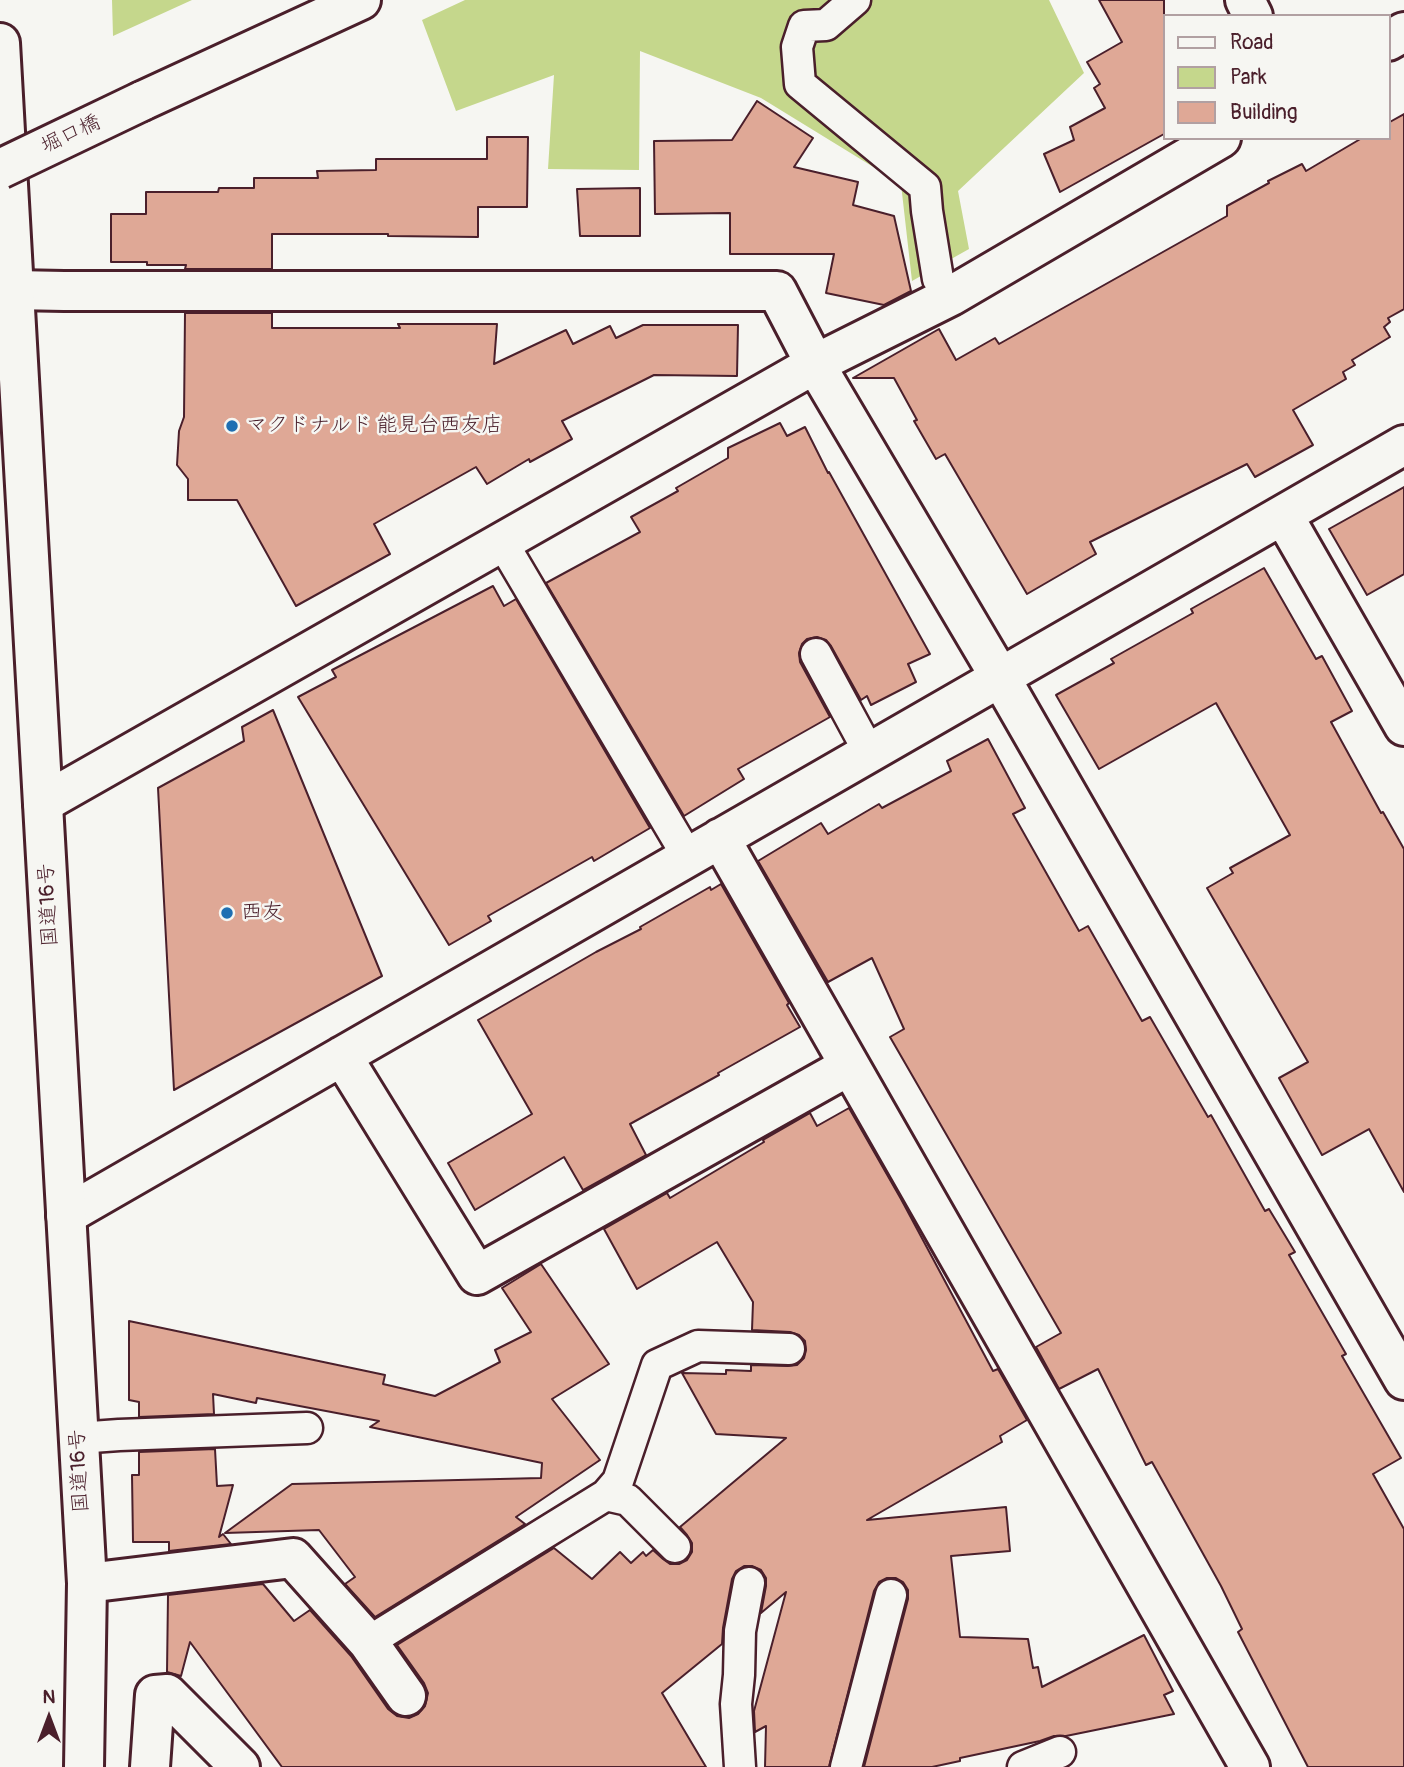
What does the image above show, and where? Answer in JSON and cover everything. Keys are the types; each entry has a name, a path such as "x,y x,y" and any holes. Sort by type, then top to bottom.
{"main road":[{"name":"堀口橋","path":"0,169 361,0"},
{"name":"国道16号","path":"0,43 87,1583 84,1767"},
{"path":"43,803 816,364 951,296 1218,140"},
{"path":"14,290 777,291 816,364 1000,677 1404,1380"},
{"path":"66,1215 1404,445"},
{"path":"1283,515 1404,726"},
{"path":"704,848 849,1066 1250,1767"},
{"path":"342,1056 477,1275 849,1066"},
{"path":"87,1583 293,1558 368,1642 406,1696"},
{"path":"150,1767 155,1695 167,1694 240,1767"}],"lane":[{"path":"855,0 826,25 804,26 797,47 800,84 925,187 938,279 951,296"},
{"path":"502,542 704,848"},
{"path":"816,653 869,752"},
{"path":"368,1642 606,1495 618,1481 657,1364 698,1346 789,1349"},
{"path":"78,1438 307,1428"},
{"path":"606,1495 628,1500 675,1547"},
{"path":"740,1767 736,1704 740,1631 750,1583"},
{"path":"846,1767 891,1595"},
{"path":"1023,1767 1060,1752"}],"green space":[{"path":"112,0 192,0 113,36"},
{"path":"465,0 1049,0 1084,73 958,191 969,249 912,281 901,184 761,98 640,51 639,170 548,169 554,75 456,111 422,20"}],"building":[{"path":"1099,0 1164,0 1162,135 1060,192 1044,154 1074,140 1070,127 1105,108 1094,88 1100,84 1087,62 1122,42"},
{"path":"757,101 813,138 794,167 858,182 853,205 894,216 911,291 884,305 826,293 834,254 730,254 730,213 655,214 654,141 732,140"},
{"path":"1404,114 1404,309 1388,318 1390,322 1384,327 1390,337 1352,360 1355,365 1343,372 1346,379 1293,410 1313,445 1255,477 1247,464 1090,542 1096,554 1027,594 945,454 936,459 894,378 853,378 939,329 956,360 995,338 999,344 1227,216 1227,206 1269,183 1268,181 1302,164 1306,171 1359,140 1390,140 1390,122"},
{"path":"487,137 528,137 527,207 478,207 478,237 272,234 272,269 185,269 186,265 111,262 111,214 146,214 146,192 218,192 219,188 254,188 254,178 318,178 317,171 376,170 376,159 487,159"},
{"path":"640,188 640,236 580,236 577,189"},
{"path":"185,313 272,313 272,328 400,328 398,324 497,324 494,364 566,330 573,344 610,326 616,338 643,325 738,325 737,376 654,375 562,421 572,439 530,462 529,459 487,484 476,467 374,524 390,554 296,606 237,500 188,500 188,479 177,465 179,431 184,417"},
{"path":"780,423 787,436 805,427 930,654 908,664 916,682 871,705 867,696 861,700 826,640 817,637 807,639 799,653 800,662 830,717 738,769 744,779 684,816 546,583 640,532 631,517 678,491 676,488 728,458 728,448"},
{"path":"1404,487 1404,574 1367,595 1329,529"},
{"path":"1264,568 1316,659 1322,656 1352,711 1331,722 1404,849 1404,1192 1369,1129 1322,1155 1279,1078 1308,1062 1207,888 1233,873 1230,868 1290,835 1216,703 1099,769 1056,695 1114,663 1111,659 1193,613 1191,609"},
{"path":"493,586 504,606 516,599 650,828 594,861 592,857 488,916 491,921 449,945 298,697 336,677 332,670"},
{"path":"273,710 382,976 174,1090 158,788 244,741 242,727"},
{"path":"988,739 1025,808 1013,814 1079,931 1088,926 1142,1021 1150,1017 1208,1117 1211,1115 1265,1211 1269,1209 1295,1252 1289,1255 1346,1354 1342,1356 1401,1458 1373,1474 1404,1529 1404,1767 1308,1767 1238,1632 1242,1629 1221,1586 1152,1462 1146,1465 1098,1369 1059,1389 1036,1347 1061,1333 890,1037 904,1029 872,958 828,982 758,861 821,823 828,834 879,804 882,808 951,771 947,761"},
{"path":"721,884 800,1027 630,1124 646,1155 583,1190 564,1157 475,1210 448,1163 532,1114 478,1020 641,929 640,927 710,887 711,890"},
{"path":"849,1108 993,1371 998,1369 1027,1420 1000,1436 1002,1442 867,1520 1006,1507 1010,1551 951,1556 960,1637 1028,1639 1033,1668 1038,1667 1042,1687 1144,1635 1173,1691 1164,1695 1174,1714 1066,1736 1054,1736 932,1767 864,1767 908,1599 908,1590 903,1582 896,1578 887,1578 879,1582 874,1591 829,1767 765,1767 766,1726 755,1732 754,1711 786,1592 761,1613 766,1578 761,1570 752,1566 744,1566 736,1571 732,1579 722,1644 662,1693 706,1767 282,1767 190,1642 181,1676 167,1672 168,1595 263,1584 294,1621 310,1610 351,1656 388,1709 397,1716 409,1718 418,1714 425,1706 428,1693 397,1645 554,1548 592,1579 620,1552 631,1563 643,1552 646,1556 653,1550 670,1564 687,1560 692,1552 692,1543 680,1527 786,1438 716,1434 682,1373 726,1374 726,1370 751,1371 751,1365 797,1365 804,1358 805,1341 790,1332 752,1330 753,1302 717,1242 637,1289 604,1229 667,1193 670,1198 810,1113 817,1126"},
{"path":"541,1264 609,1364 552,1399 600,1460 516,1517 525,1524 375,1617 345,1584 355,1577 319,1530 225,1533 292,1484 541,1478 542,1463 370,1427 379,1421 257,1398 256,1403 213,1394 214,1414 139,1417 139,1402 129,1400 129,1321 385,1375 383,1384 435,1396 500,1362 495,1350 531,1332 502,1288"},
{"path":"215,1449 217,1486 233,1485 219,1537 223,1534 231,1544 169,1551 169,1542 133,1542 132,1475 139,1475 139,1452"}],"place":[{"name":"マクドナルド 能見台西友店","path":"232,426"},
{"name":"西友","path":"227,913"}]}
